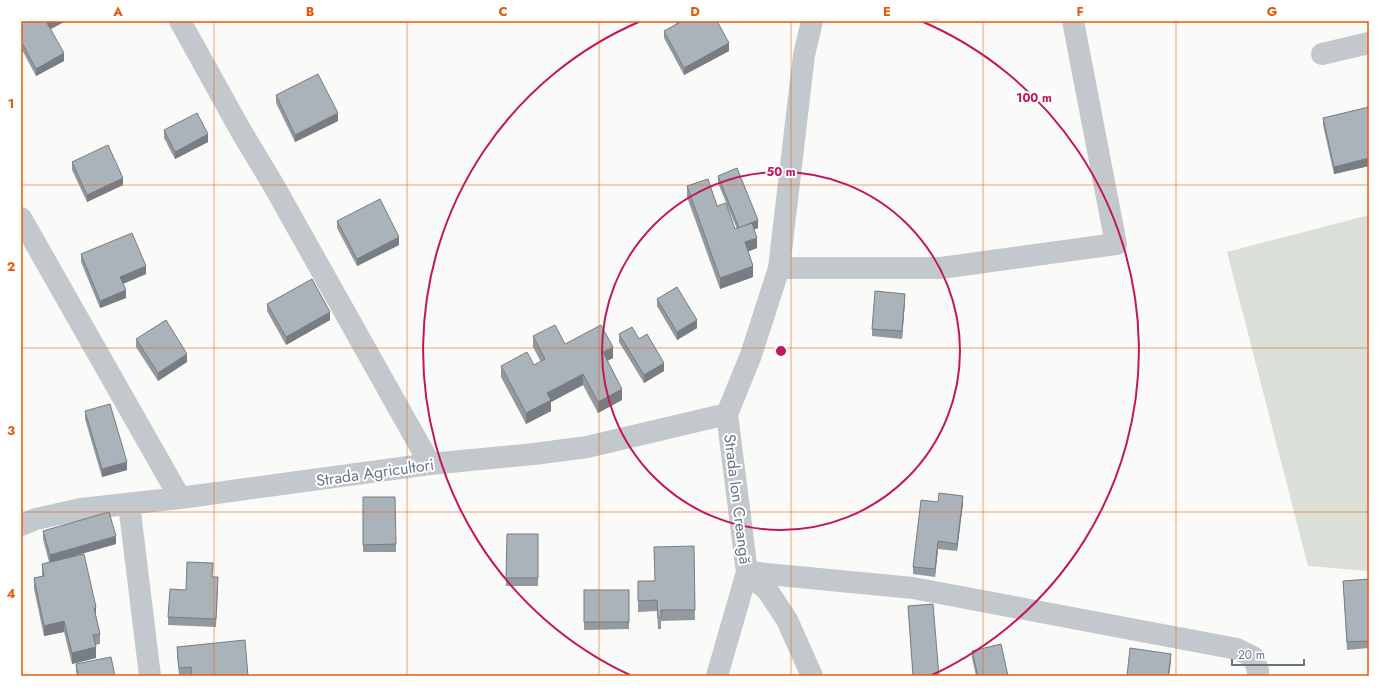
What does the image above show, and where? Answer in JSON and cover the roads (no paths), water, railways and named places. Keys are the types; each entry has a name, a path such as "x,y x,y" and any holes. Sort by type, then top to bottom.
{"street":[{"path":"180,21 430,464"},
{"path":"727,414 751,355 780,268 804,55 812,21"},
{"path":"780,268 941,268 1116,244 1072,21"},
{"path":"1322,54 1369,43"},
{"path":"21,218 180,498"},
{"name":"Strada Agricultori","path":"21,525 36,519 81,509 180,498 430,464 534,454 586,447 727,414"},
{"name":"Strada Ion Creangă","path":"717,676 747,572 727,414"},
{"path":"129,504 150,676"},
{"path":"747,572 768,590 772,596 787,620 812,676"},
{"path":"747,572 913,588 1237,649 1253,657 1258,670 1258,676"}]}
